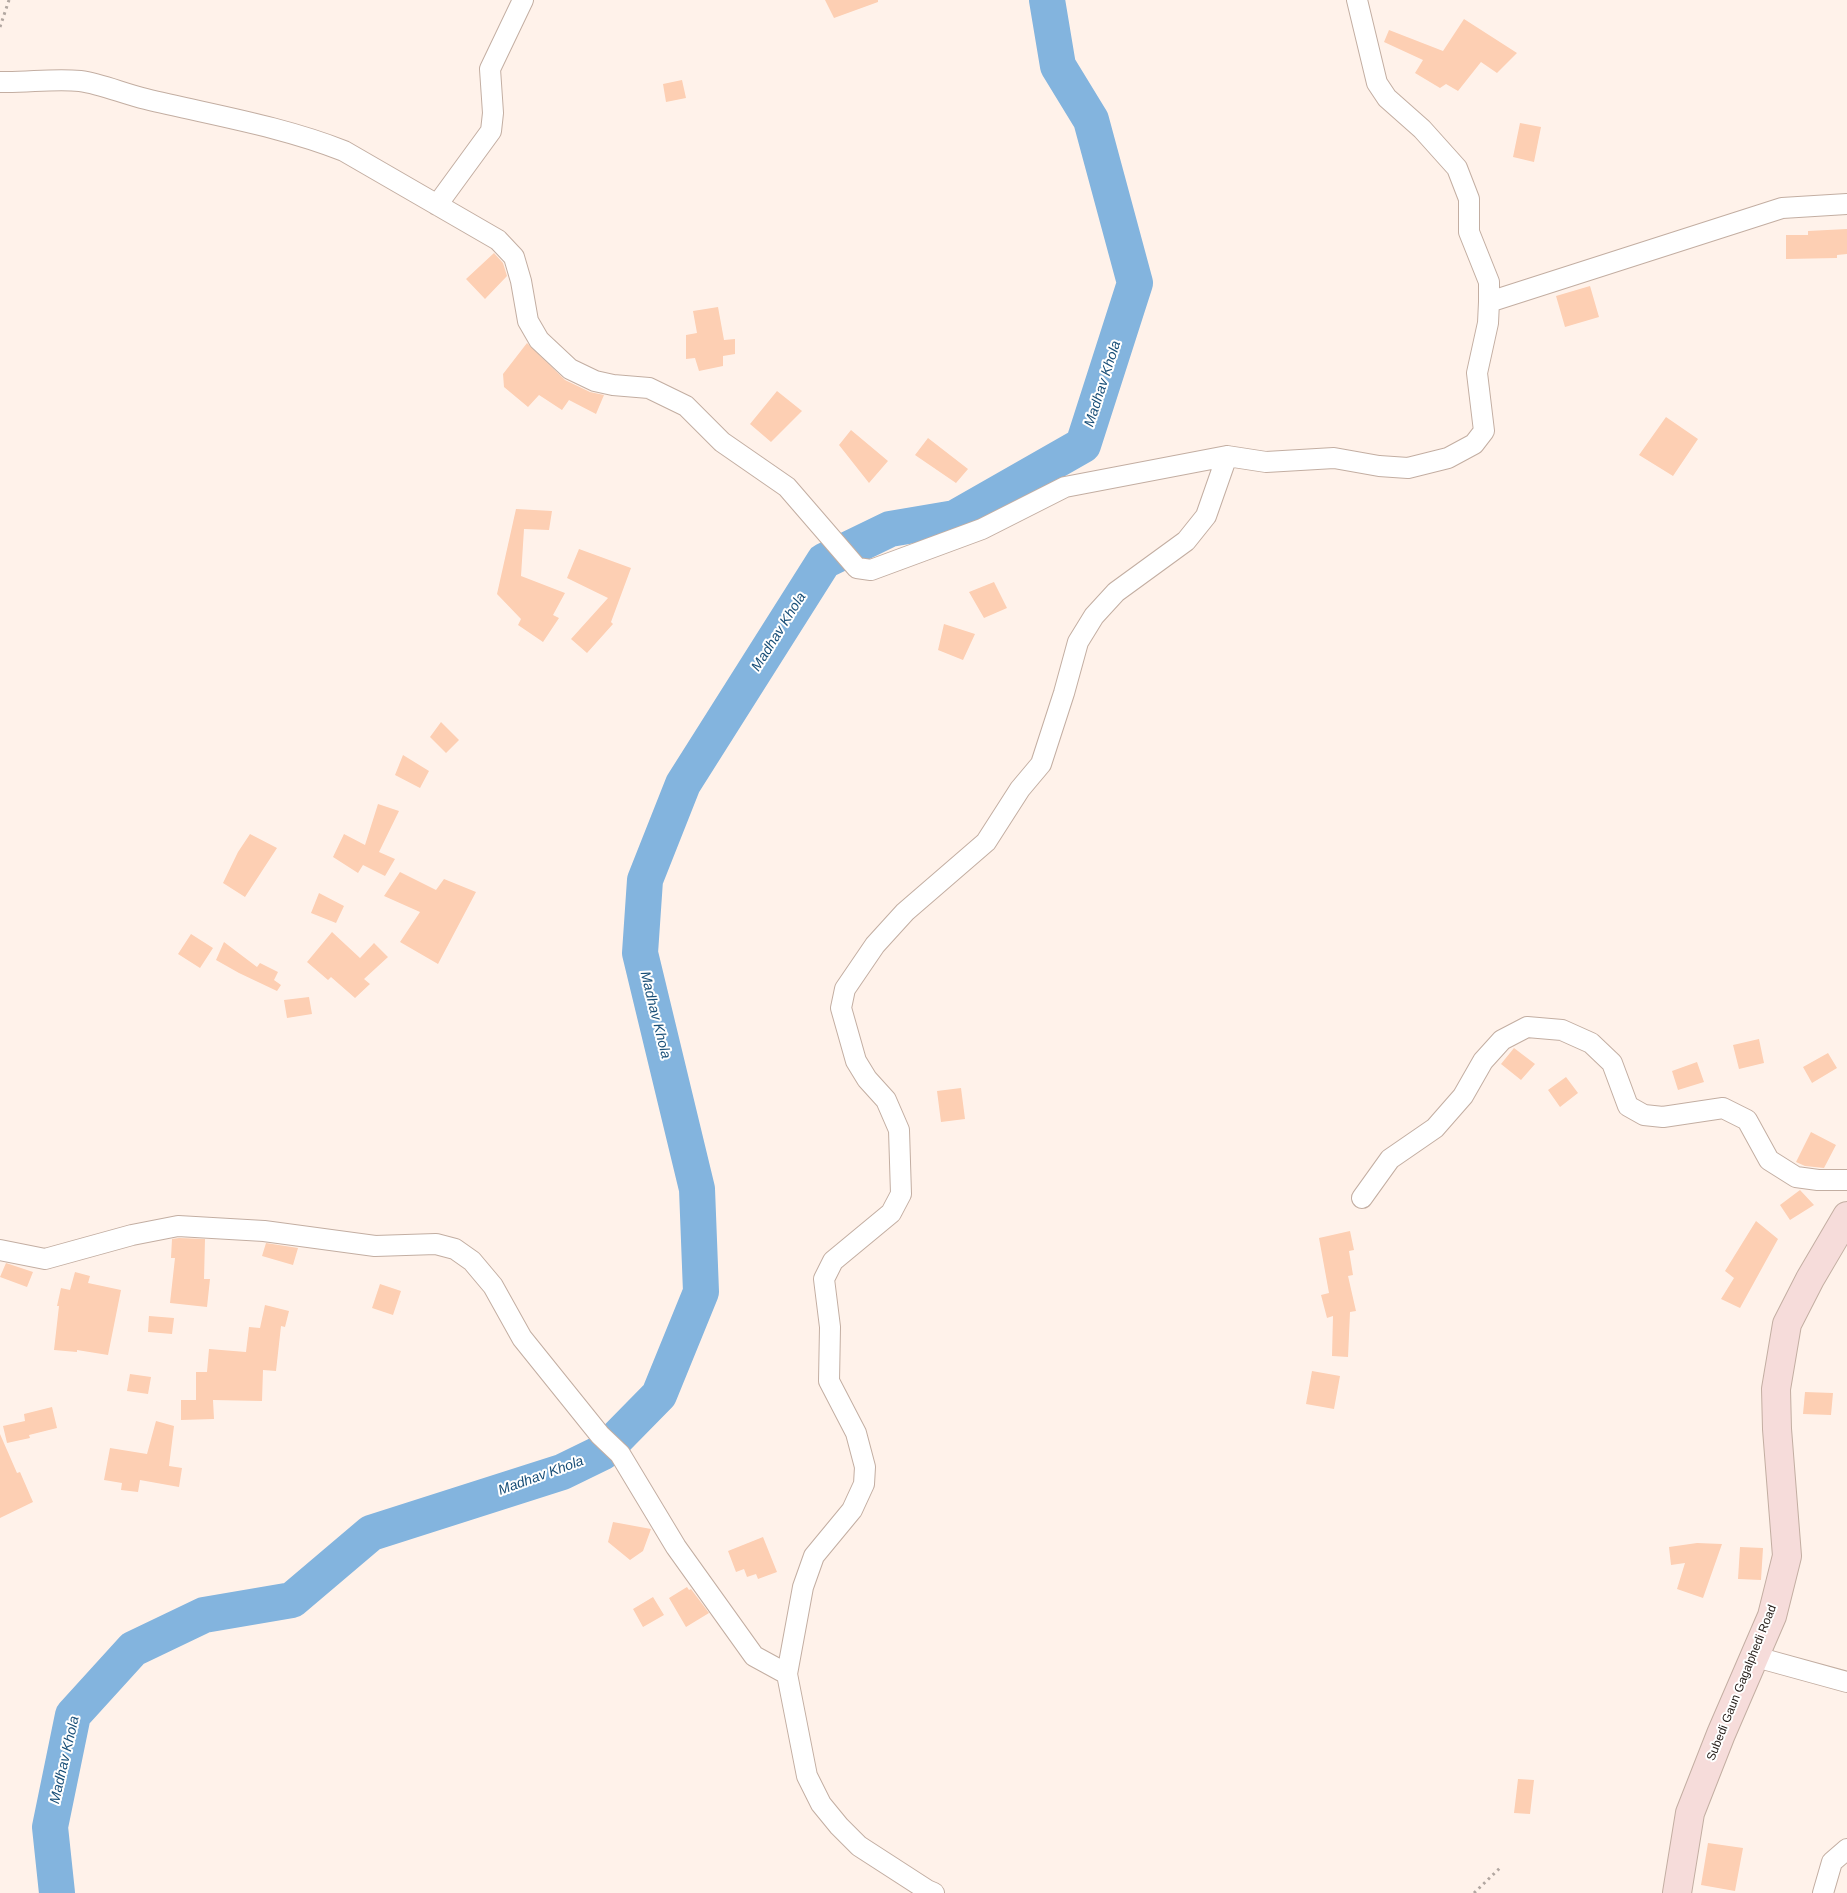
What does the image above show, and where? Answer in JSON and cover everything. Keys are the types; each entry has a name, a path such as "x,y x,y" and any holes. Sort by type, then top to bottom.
{"street":[{"path":"437,205 491,132 493,113 490,69 523,0"},
{"path":"0,82 56,79 83,82 143,99 320,141 344,151 498,240 514,257 521,281 528,321 539,340 570,369 595,381 613,385 649,388 686,406 722,442 787,487 857,568 871,570 982,529 1065,487 1227,456 1266,462 1334,458 1379,466 1408,468 1448,458 1474,444 1484,431 1477,373 1488,323 1489,282 1469,232 1469,199 1457,168 1422,129 1387,98 1377,83 1357,0"},
{"path":"1489,302 1782,208 1847,204"},
{"path":"934,1893 859,1846 821,1804 806,1776 787,1674 803,1587 814,1556 852,1510 864,1484 866,1467 856,1433 829,1381 830,1327 824,1280 834,1261 892,1212 901,1194 899,1130 886,1100 867,1079 856,1062 841,1008 845,989 875,945 905,912 986,842 1020,789 1041,764 1064,694 1078,642 1094,616 1116,592 1186,541 1206,516 1227,456"},
{"path":"1362,1198 1390,1159 1435,1128 1463,1096 1483,1061 1502,1040 1527,1027 1562,1030 1591,1043 1612,1063 1628,1106 1644,1115 1662,1117 1723,1108 1747,1120 1769,1160 1796,1177 1818,1180 1847,1180"},
{"name":"Subedi Gaun Gagalphedi Road","path":"1677,1893 1690,1813 1721,1734 1756,1657 1772,1616 1787,1556 1777,1430 1776,1388 1787,1324 1847,1216"},
{"path":"0,1250 45,1259 132,1235 178,1226 264,1231 375,1246 436,1244 455,1249 472,1261 493,1286 522,1338 600,1435 620,1454 676,1547 754,1656 787,1674"},
{"path":"1756,1657 1847,1682"},
{"path":"1823,1893 1832,1862 1847,1849"}],"path":[{"path":"0,27 9,0"},
{"path":"1474,1893 1502,1866"}],"building":[{"path":"825,0 878,0 878,2 834,18"},
{"path":"1464,19 1517,53 1497,73 1481,62 1458,91 1446,84 1440,88 1415,73 1423,60 1384,42 1389,30 1443,51"},
{"path":"682,80 686,98 666,102 663,84"},
{"path":"1520,123 1541,127 1534,162 1513,157"},
{"path":"1847,229 1847,254 1837,255 1837,258 1786,259 1786,235 1808,235 1808,231"},
{"path":"494,253 503,263 507,276 485,299 466,279"},
{"path":"1590,286 1599,317 1565,327 1556,296"},
{"path":"718,307 724,340 735,339 735,354 723,356 723,366 699,371 695,358 686,359 686,335 697,333 693,311"},
{"path":"527,343 565,380 590,392 604,395 596,414 569,400 562,410 539,395 528,407 504,387 503,374"},
{"path":"777,391 802,411 771,442 750,424"},
{"path":"1666,417 1698,439 1673,476 1639,455"},
{"path":"851,430 888,461 869,483 839,445"},
{"path":"928,438 968,469 956,483 915,455"},
{"path":"516,509 552,511 549,530 524,529 521,576 565,593 553,615 559,618 543,642 518,625 521,619 497,594"},
{"path":"579,549 631,568 611,622 613,624 587,653 571,639 608,598 567,578"},
{"path":"994,582 1007,608 984,618 969,592"},
{"path":"944,624 975,634 963,660 938,650"},
{"path":"441,722 459,740 446,753 430,737"},
{"path":"403,755 429,771 420,788 395,775"},
{"path":"378,804 399,811 379,852 395,859 385,876 363,865 358,873 333,857 344,834 365,845"},
{"path":"250,834 277,848 245,897 223,883 238,852"},
{"path":"400,872 436,890 444,879 476,892 438,964 400,942 420,912 384,896"},
{"path":"319,893 344,906 336,923 311,913"},
{"path":"332,932 360,958 374,943 388,957 364,979 370,984 355,998 331,977 328,980 307,962"},
{"path":"191,934 213,948 200,968 178,954"},
{"path":"224,942 257,967 260,963 278,972 274,980 281,985 277,991 216,960"},
{"path":"309,997 312,1014 287,1018 284,1000"},
{"path":"1759,1039 1764,1063 1739,1069 1733,1045"},
{"path":"1514,1048 1535,1064 1521,1080 1501,1064"},
{"path":"1828,1053 1837,1068 1812,1083 1803,1067"},
{"path":"1697,1062 1704,1082 1678,1090 1672,1071"},
{"path":"1566,1077 1578,1093 1560,1107 1548,1090"},
{"path":"961,1088 965,1119 941,1122 937,1091"},
{"path":"1811,1132 1836,1145 1824,1168 1805,1166 1796,1162"},
{"path":"1800,1190 1814,1205 1790,1220 1780,1205"},
{"path":"1756,1221 1778,1239 1740,1308 1721,1299 1734,1278 1725,1271"},
{"path":"1350,1231 1354,1250 1349,1251 1353,1275 1348,1276 1356,1311 1350,1312 1348,1357 1332,1356 1333,1316 1327,1318 1321,1295 1329,1293 1319,1238"},
{"path":"172,1239 205,1239 204,1279 210,1279 207,1307 170,1303 175,1258 171,1258"},
{"path":"266,1243 298,1248 293,1265 262,1256"},
{"path":"6,1263 33,1272 27,1287 0,1277"},
{"path":"75,1272 90,1276 88,1283 121,1290 108,1355 77,1350 77,1352 54,1350 59,1306 57,1306 61,1288 70,1290"},
{"path":"380,1284 401,1291 393,1315 372,1308"},
{"path":"265,1305 289,1311 285,1327 281,1326 276,1371 263,1370 262,1401 213,1400 214,1419 181,1420 181,1400 196,1400 196,1372 207,1372 209,1349 246,1352 249,1327 260,1328"},
{"path":"149,1316 174,1318 172,1334 148,1332"},
{"path":"1312,1371 1340,1376 1334,1409 1306,1404"},
{"path":"130,1374 151,1377 148,1394 127,1391"},
{"path":"1805,1392 1833,1393 1831,1415 1803,1414"},
{"path":"52,1407 57,1428 29,1435 30,1438 7,1443 3,1426 25,1421 24,1414"},
{"path":"156,1421 174,1426 169,1466 182,1468 179,1487 140,1480 138,1492 121,1490 122,1483 104,1480 110,1448 147,1454"},
{"path":"0,1434 17,1473 20,1472 33,1502 0,1518"},
{"path":"613,1522 651,1529 643,1551 630,1560 608,1542"},
{"path":"763,1537 777,1572 758,1579 756,1574 747,1577 744,1569 736,1572 728,1551"},
{"path":"1697,1543 1722,1544 1703,1598 1677,1589 1685,1563 1671,1565 1669,1547"},
{"path":"1740,1547 1763,1548 1761,1580 1738,1579"},
{"path":"687,1587 689,1590 691,1589 709,1613 686,1627 669,1598"},
{"path":"653,1597 664,1615 643,1627 633,1609"},
{"path":"1518,1779 1534,1780 1530,1814 1514,1813"},
{"path":"1708,1843 1743,1848 1735,1891 1701,1885"}],"waterway":[{"name":"Madhav Khola","path":"57,1893 50,1827 73,1715 133,1649 204,1615 292,1600 371,1533 562,1472 603,1452 659,1395 701,1292 697,1189 640,953 645,880 683,784 824,561 890,529 955,518 1083,445 1135,283 1091,120 1058,66 1047,0"}]}
